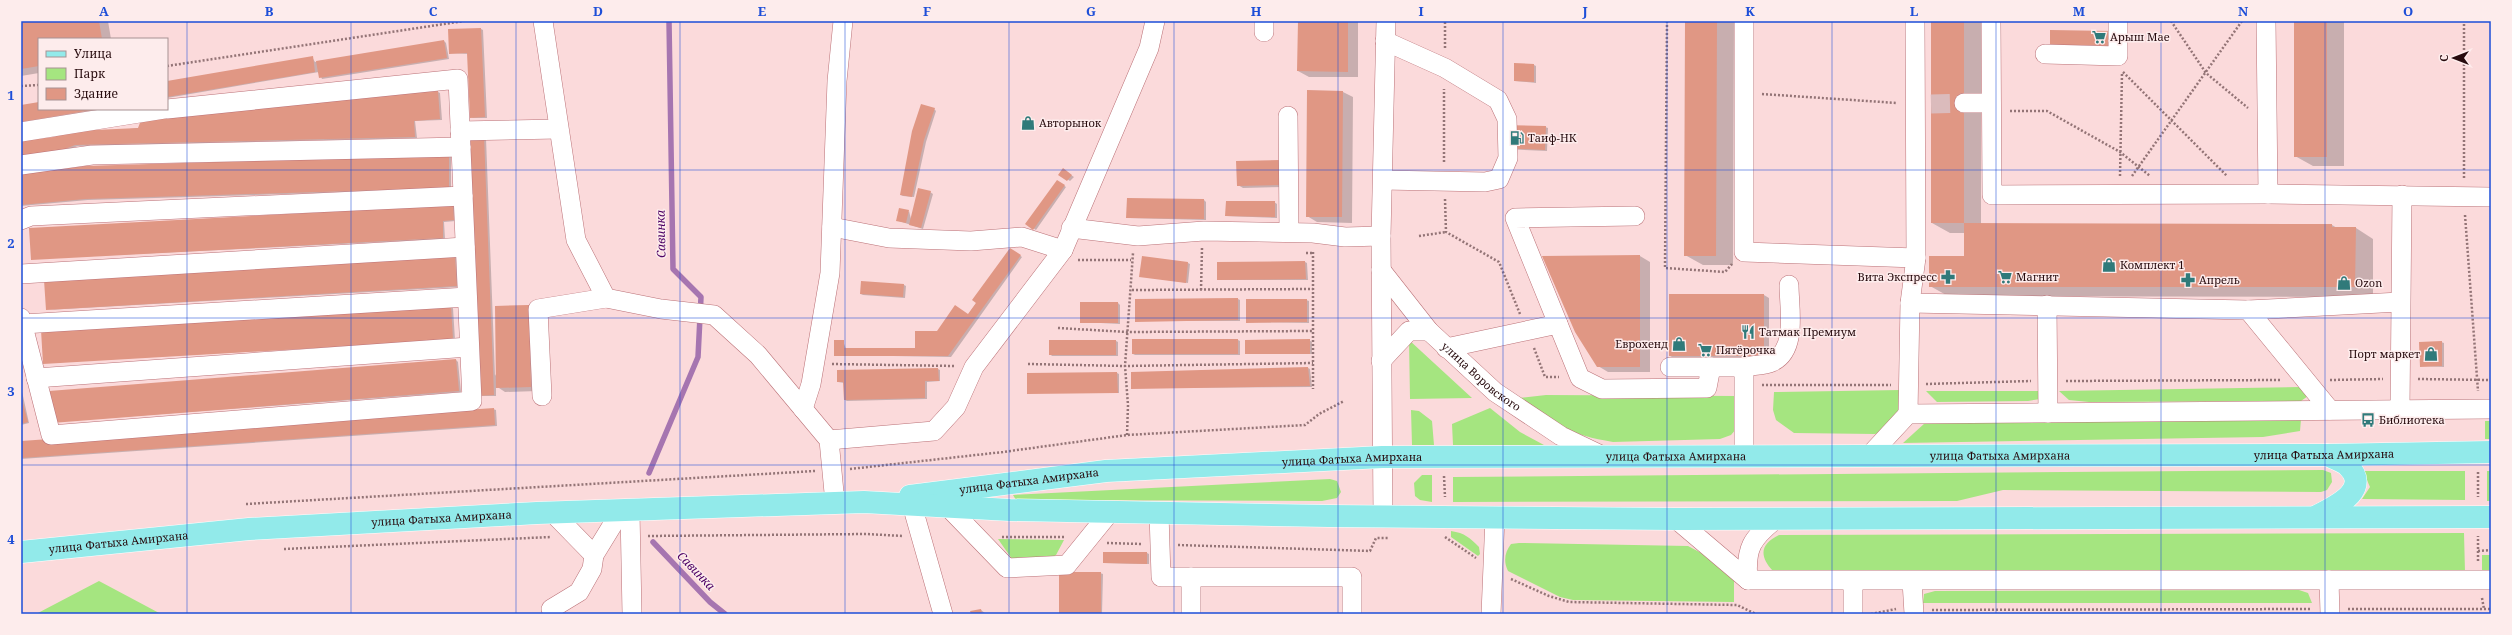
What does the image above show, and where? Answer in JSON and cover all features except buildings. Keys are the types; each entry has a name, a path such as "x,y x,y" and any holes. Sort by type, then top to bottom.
{"main road":[{"name":"улица Фатыха Амирхана","path":"864,502 1106,470 1382,457 2327,454 2484,452"},
{"path":"2312,518 2345,502 2354,490 2354,477 2347,465 2327,454"},
{"name":"улица Фатыха Амирхана","path":"21,552 249,529 553,513 864,502 949,508 1383,517 1776,519 2485,517"}],"street":[{"path":"543,21 558,129 576,240 606,298"},
{"path":"803,409 811,384 830,273 837,81 842,21"},
{"path":"829,440 934,431 956,407 974,367 1060,255 1070,228 1149,48 1154,21"},
{"path":"1383,517 1381,236 1386,21"},
{"path":"1744,21 1744,252 1916,258"},
{"path":"1869,456 1908,414 1910,303 1916,258 1923,104 1915,21"},
{"path":"1991,21 1992,195 2268,194 2491,197"},
{"path":"2045,54 2118,56 2118,21"},
{"path":"2266,21 2268,194"},
{"path":"1383,180 1485,182 1499,179 1508,158 1507,119 1498,100 1445,68 1385,41"},
{"path":"168,109 458,79 472,401 51,435 22,321 467,297"},
{"path":"1964,103 1991,107"},
{"path":"21,132 160,110"},
{"path":"1288,116 1289,232"},
{"path":"21,165 92,155 461,140 558,129"},
{"path":"2400,410 2402,195"},
{"path":"21,220 31,216 463,196"},
{"path":"1635,216 1515,218 1580,378 1602,390 1707,388 1711,367"},
{"path":"832,227 889,238 971,242 1022,237 1060,255"},
{"path":"1070,228 1138,236 1204,231 1313,232 1345,237 1381,236"},
{"path":"21,274 465,247"},
{"name":"улица Воровского","path":"1381,270 1429,331 1495,392 1527,415 1561,436 1604,457"},
{"path":"1670,367 1711,367 1744,375 1771,362 1783,354 1789,340 1789,285"},
{"path":"542,396 538,309 606,298 661,309 714,315 758,356 829,440 835,503"},
{"path":"1910,303 2248,310 2400,302"},
{"path":"2047,306 2048,413"},
{"path":"2248,310 2330,410"},
{"path":"1446,348 1526,329 1558,324"},
{"path":"1381,361 1409,331 1429,331"},
{"path":"36,378 469,347"},
{"path":"1744,375 1744,456"},
{"path":"1908,414 2484,409"},
{"path":"912,505 943,614"},
{"path":"949,508 1007,568 1067,566 1110,512"},
{"path":"551,609 579,592 592,569 594,555 625,511"},
{"path":"625,511 632,614"},
{"path":"553,513 594,555"},
{"path":"1159,513 1161,577 1352,577 1352,614"},
{"path":"1491,614 1494,571 1495,517"},
{"path":"1676,519 1748,580 1912,582 2484,580"},
{"path":"1748,580 1747,567 1752,542 1755,536 1776,519"},
{"path":"1191,577 1191,614"},
{"path":"2329,580 2330,612"},
{"path":"1853,581 1853,614"},
{"path":"1912,582 1914,612"}],"path":[{"path":"168,66 464,21"},
{"path":"1445,21 1444,181 1446,232"},
{"path":"1667,21 1665,268 1725,272 1744,252"},
{"path":"2171,21 2206,73 2267,123"},
{"path":"2119,194 2242,21"},
{"path":"2119,194 2122,64"},
{"path":"2122,72 2244,194"},
{"path":"21,86 38,85"},
{"path":"1744,93 1923,104"},
{"path":"1991,107 2047,111 2120,152 2172,194"},
{"path":"1201,290 1204,231"},
{"path":"1313,232 1313,390"},
{"path":"1419,236 1446,232 1498,262 1545,377 1580,378"},
{"path":"1127,435 1128,405 1125,366 1132,290 1131,260 1138,236"},
{"path":"1060,255 1131,260"},
{"path":"1132,290 1313,289"},
{"path":"1058,328 1127,332 1313,331"},
{"path":"814,362 974,367"},
{"path":"1028,364 1125,366 1313,363"},
{"path":"1744,375 1769,386 1909,385 2048,381 2400,379 2491,380"},
{"path":"2479,379 2484,409"},
{"path":"246,504 433,491 865,469 1127,435 1305,425 1319,414 1344,401"},
{"path":"2484,452 2485,517 2478,551 2484,580 2484,609"},
{"path":"1444,476 1445,502"},
{"path":"997,537 1064,537"},
{"path":"1438,538 1445,537 1494,571 1549,596 1569,602 1737,605 1756,614"},
{"path":"1176,545 1370,551 1376,538 1391,538"},
{"path":"1100,543 1149,544"},
{"path":"2478,551 2491,550"},
{"path":"1869,614 1898,609 1914,612 2330,612 2491,609"}],"green space":[{"path":"1409,340 1472,398 1410,399"},
{"path":"2300,387 2308,396 2301,401 2089,402 2069,400 2059,391"},
{"path":"1901,390 1900,404 1896,417 1888,428 1875,434 1794,433 1776,420 1773,410 1774,392"},
{"path":"1926,391 2042,391 2040,399 2028,401 1937,402"},
{"path":"1546,395 1736,396 1736,429 1731,435 1720,439 1613,442 1584,436 1573,432 1553,422 1519,398"},
{"path":"1490,408 1520,432 1544,445 1453,445 1452,424"},
{"path":"1411,410 1419,411 1432,421 1434,445 1412,445"},
{"path":"2301,419 2300,431 2263,437 1903,443 1925,423"},
{"path":"2485,421 2491,421 2491,439 2485,439"},
{"path":"2323,470 2331,473 2332,482 2327,490 2321,492 2003,490 1957,501 1453,502 1453,477"},
{"path":"2363,471 2465,471 2465,500 2362,499 2370,487"},
{"path":"2487,471 2491,471 2491,501 2487,501"},
{"path":"1422,475 1432,475 1432,502 1420,500 1415,496 1414,483"},
{"path":"1330,479 1337,481 1341,492 1337,498 1322,501 1016,500 1013,495"},
{"path":"1451,531 1460,533 1470,539 1479,547 1480,554 1478,556 1451,537"},
{"path":"2464,533 2465,572 1773,571 1768,566 1764,555 1765,546 1768,542 1779,535"},
{"path":"998,539 1064,540 1056,555 1039,565 1012,559"},
{"path":"1511,544 1688,546 1705,555 1734,580 1734,602 1573,600 1560,597 1508,571 1505,560 1507,550"},
{"path":"2482,555 2491,555 2491,572 2482,572"},
{"path":"99,581 161,614 36,614"},
{"path":"2299,590 2308,593 2312,603 1923,603 1924,594 1935,591"}],"waterway":[{"name":"Савинка","path":"649,473 698,357 701,297 673,269 669,21"},
{"name":"Савинка","path":"653,542 710,602 725,614"}],"tunnel":[{"path":"1931,104 1964,103"}],"place":[{"name":"Арыш Мае","path":"2099,37"},
{"name":"Авторынок","path":"1028,123"},
{"name":"Таиф-НК","path":"1517,138"},
{"name":"Комплект 1","path":"2109,265"},
{"name":"Вита Экспресс","path":"1948,277"},
{"name":"Магнит","path":"2005,277"},
{"name":"Апрель","path":"2188,280"},
{"name":"Ozon","path":"2344,283"},
{"name":"Татмак Премиум","path":"1748,332"},
{"name":"Еврохенд","path":"1679,344"},
{"name":"Пятёрочка","path":"1705,350"},
{"name":"Порт маркет","path":"2431,354"},
{"name":"Библиотека","path":"2368,420"}]}
